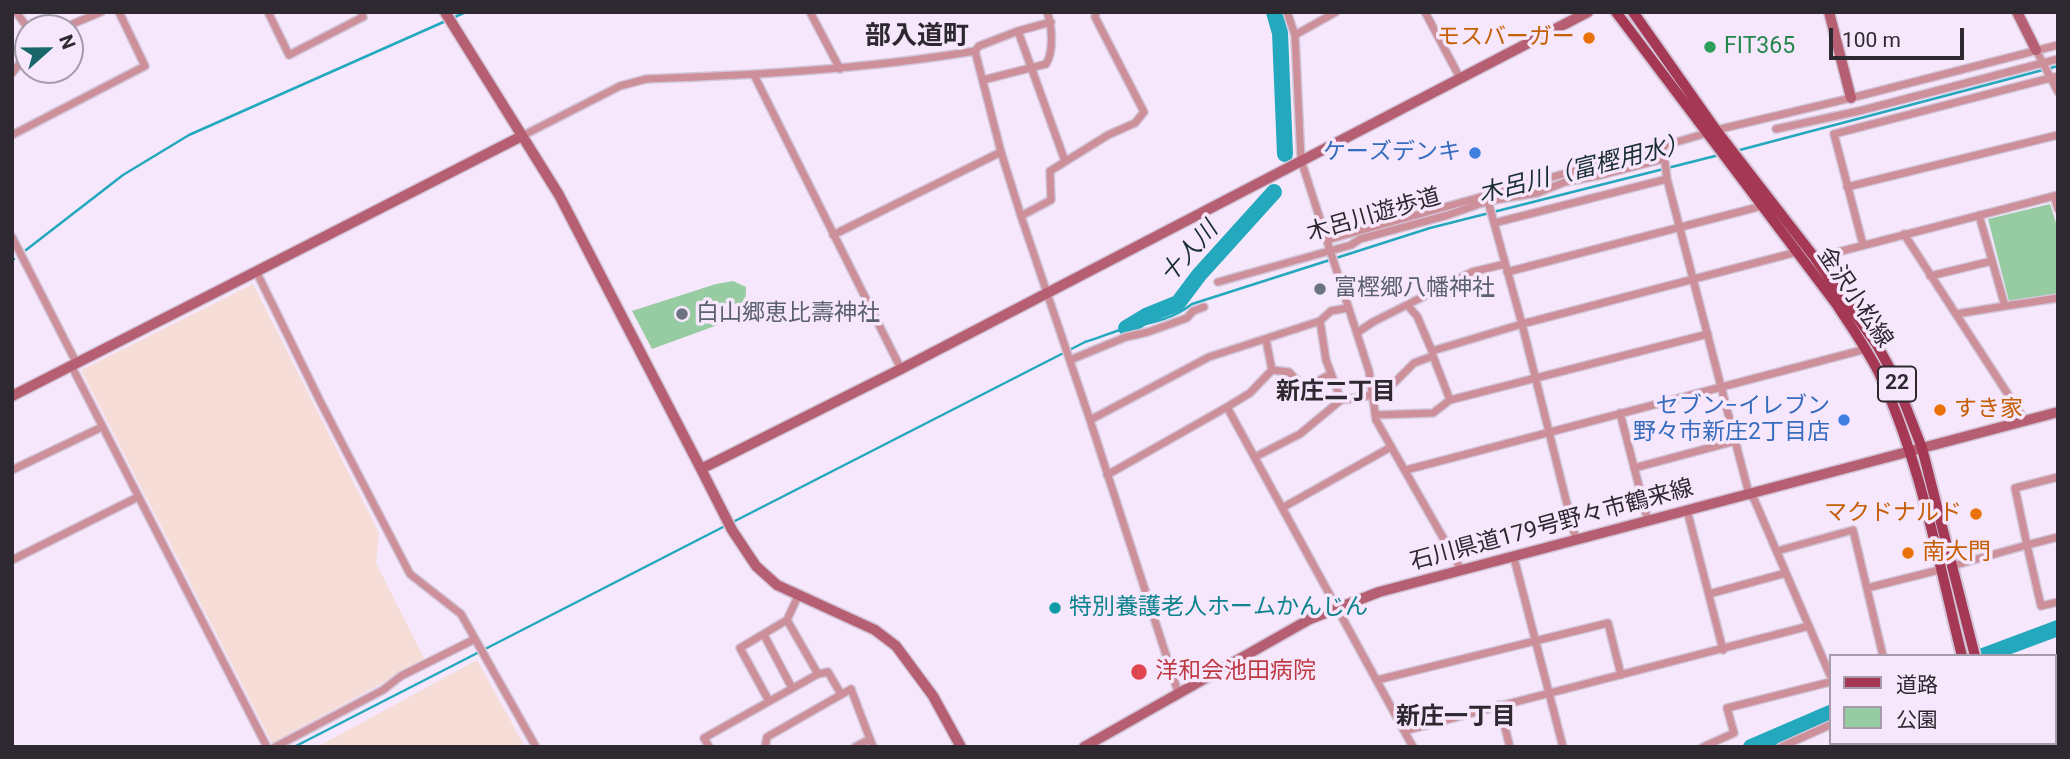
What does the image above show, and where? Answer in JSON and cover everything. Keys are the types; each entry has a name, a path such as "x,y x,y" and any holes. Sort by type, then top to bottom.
{"main road":[{"name":"金沢小松線","path":"1616,12 1815,258 1877,345 1907,405 1922,447 1974,654"},
{"name":"金沢小松線","path":"1633,12 1712,131"},
{"name":"金沢小松線","path":"1728,152 1762,206 1866,349 1879,373 1910,450 1961,654"}],"street":[{"path":"84,19 101,12"},
{"path":"12,135 145,66 119,12"},
{"path":"268,12 289,55 363,17 361,12"},
{"path":"810,12 840,69"},
{"path":"983,80 1046,64 1050,59 1051,22 1047,12"},
{"path":"1021,216 1051,200 1051,171 1108,135 1135,123 1144,112 1095,17 1096,12"},
{"path":"1287,12 1295,35 1301,160 1358,332 1369,370 1375,415 1462,571"},
{"path":"1295,35 1336,12"},
{"path":"1425,12 1460,78"},
{"path":"701,470 1588,12"},
{"path":"1829,12 1851,98"},
{"path":"2017,12 2043,64 2052,76 2058,93"},
{"path":"448,17 559,195 725,517 756,566 778,585 875,630 896,646 933,696 961,747"},
{"path":"12,396 620,86 646,79 840,69 975,51 979,46 1018,31 1051,22"},
{"path":"1018,31 1065,161"},
{"path":"1327,240 1488,200 1712,131 2058,45"},
{"path":"975,51 1021,216 1178,692"},
{"path":"1776,129 1859,111 2058,59"},
{"path":"754,75 901,369"},
{"path":"1863,245 1835,134 2052,76"},
{"path":"1847,187 2058,135"},
{"path":"1663,146 1663,161 1749,494 1754,499 1828,670"},
{"path":"833,235 1001,152"},
{"name":"木呂川遊歩道","path":"1218,282 1330,252 1360,239 1448,215 1488,200 1537,192 1565,182 1663,161"},
{"path":"1493,220 1667,176"},
{"path":"1815,258 2056,195 2058,209"},
{"path":"1488,200 1576,540"},
{"path":"1358,332 1472,272 1506,268 1681,228 1762,206"},
{"path":"1979,215 2005,306"},
{"path":"1904,234 2024,419"},
{"path":"12,237 102,426 267,747"},
{"path":"1255,457 1300,434 1341,400 1373,395 1390,387 1414,363 1432,353 1522,324 1797,252"},
{"path":"1930,275 1992,261"},
{"path":"257,273 410,574 461,614 536,747"},
{"path":"1955,314 2058,298"},
{"path":"1407,304 1417,316 1450,400"},
{"path":"1067,353 1149,332 1187,318 1193,311 1204,307"},
{"path":"1090,420 1209,357 1266,341 1320,321 1331,312 1348,308"},
{"path":"1320,321 1326,360 1341,400"},
{"path":"1375,415 1433,413 1450,400 1708,334"},
{"path":"1266,341 1272,370"},
{"path":"1406,470 1866,349"},
{"path":"1272,370 1289,372 1304,388 1331,374"},
{"path":"1107,475 1250,393 1272,370"},
{"path":"1227,407 1413,747"},
{"name":"石川県道179号野々市鶴来線","path":"1084,747 1310,619 1379,592 2058,412"},
{"path":"1620,413 1648,521"},
{"path":"12,470 102,426"},
{"path":"1634,468 1735,441"},
{"path":"1282,508 1391,447"},
{"path":"2058,477 2015,488 2041,606 2058,601"},
{"path":"12,560 138,497"},
{"path":"1687,510 1723,650"},
{"path":"1777,551 1853,530 1883,654"},
{"path":"1952,566 2058,537"},
{"path":"1514,558 1563,747"},
{"path":"1867,588 1939,570"},
{"path":"1709,594 1786,573"},
{"path":"769,701 740,648 787,620 798,596"},
{"path":"787,620 818,674"},
{"path":"1377,680 1608,622 1621,675"},
{"path":"1404,731 1810,626"},
{"path":"764,635 792,688"},
{"path":"275,747 383,690 401,676 477,641"},
{"path":"709,747 704,738 818,674 828,672 841,694"},
{"path":"1703,747 1734,733 1727,708 1828,683"},
{"path":"763,746 767,737 851,689 871,743 855,747"},
{"path":"1500,705 1510,747"},
{"path":"1781,747 1828,726"}],"shaded area":[{"path":"253,284 379,533 376,563 425,660 272,743 81,370"},
{"path":"477,660 525,747 317,747"}],"green space":[{"path":"2050,204 2058,229 2058,294 2009,301 1988,219"},
{"path":"733,281 746,287 745,315 652,349 632,311"}],"waterway":[{"path":"26,250 123,175 189,135 466,12"},
{"name":"十人川","path":"1274,12 1280,33 1285,154"},
{"name":"木呂川（富樫用水）","path":"1736,151 2058,66"},
{"name":"木呂川（富樫用水）","path":"731,523 1085,342 1162,320 1192,304 1430,228 1719,155"},
{"name":"十人川","path":"1126,328 1146,316 1178,303 1199,275 1274,192"},
{"path":"294,747 725,526"},
{"path":"1988,654 2058,628"},
{"path":"1751,747 1828,714"}],"place":[{"name":"モスバーガー","path":"1589,38"},
{"name":"FIT365","path":"1710,47"},
{"name":"ケーズデンキ","path":"1475,153"},
{"name":"富樫郷八幡神社","path":"1320,289"},
{"name":"白山郷恵比壽神社","path":"682,314"},
{"name":"すき家","path":"1940,410"},
{"name":"セブン−イレブン 野々市新庄2丁目店","path":"1844,420"},
{"name":"マクドナルド","path":"1976,514"},
{"name":"南大門","path":"1908,553"},
{"name":"特別養護老人ホームかんじん","path":"1055,608"},
{"name":"洋和会池田病院","path":"1139,672"}],"district":[{"name":"部入道町","path":"917,37"},
{"name":"新庄二丁目","path":"1336,393"},
{"name":"新庄一丁目","path":"1456,718"}]}
